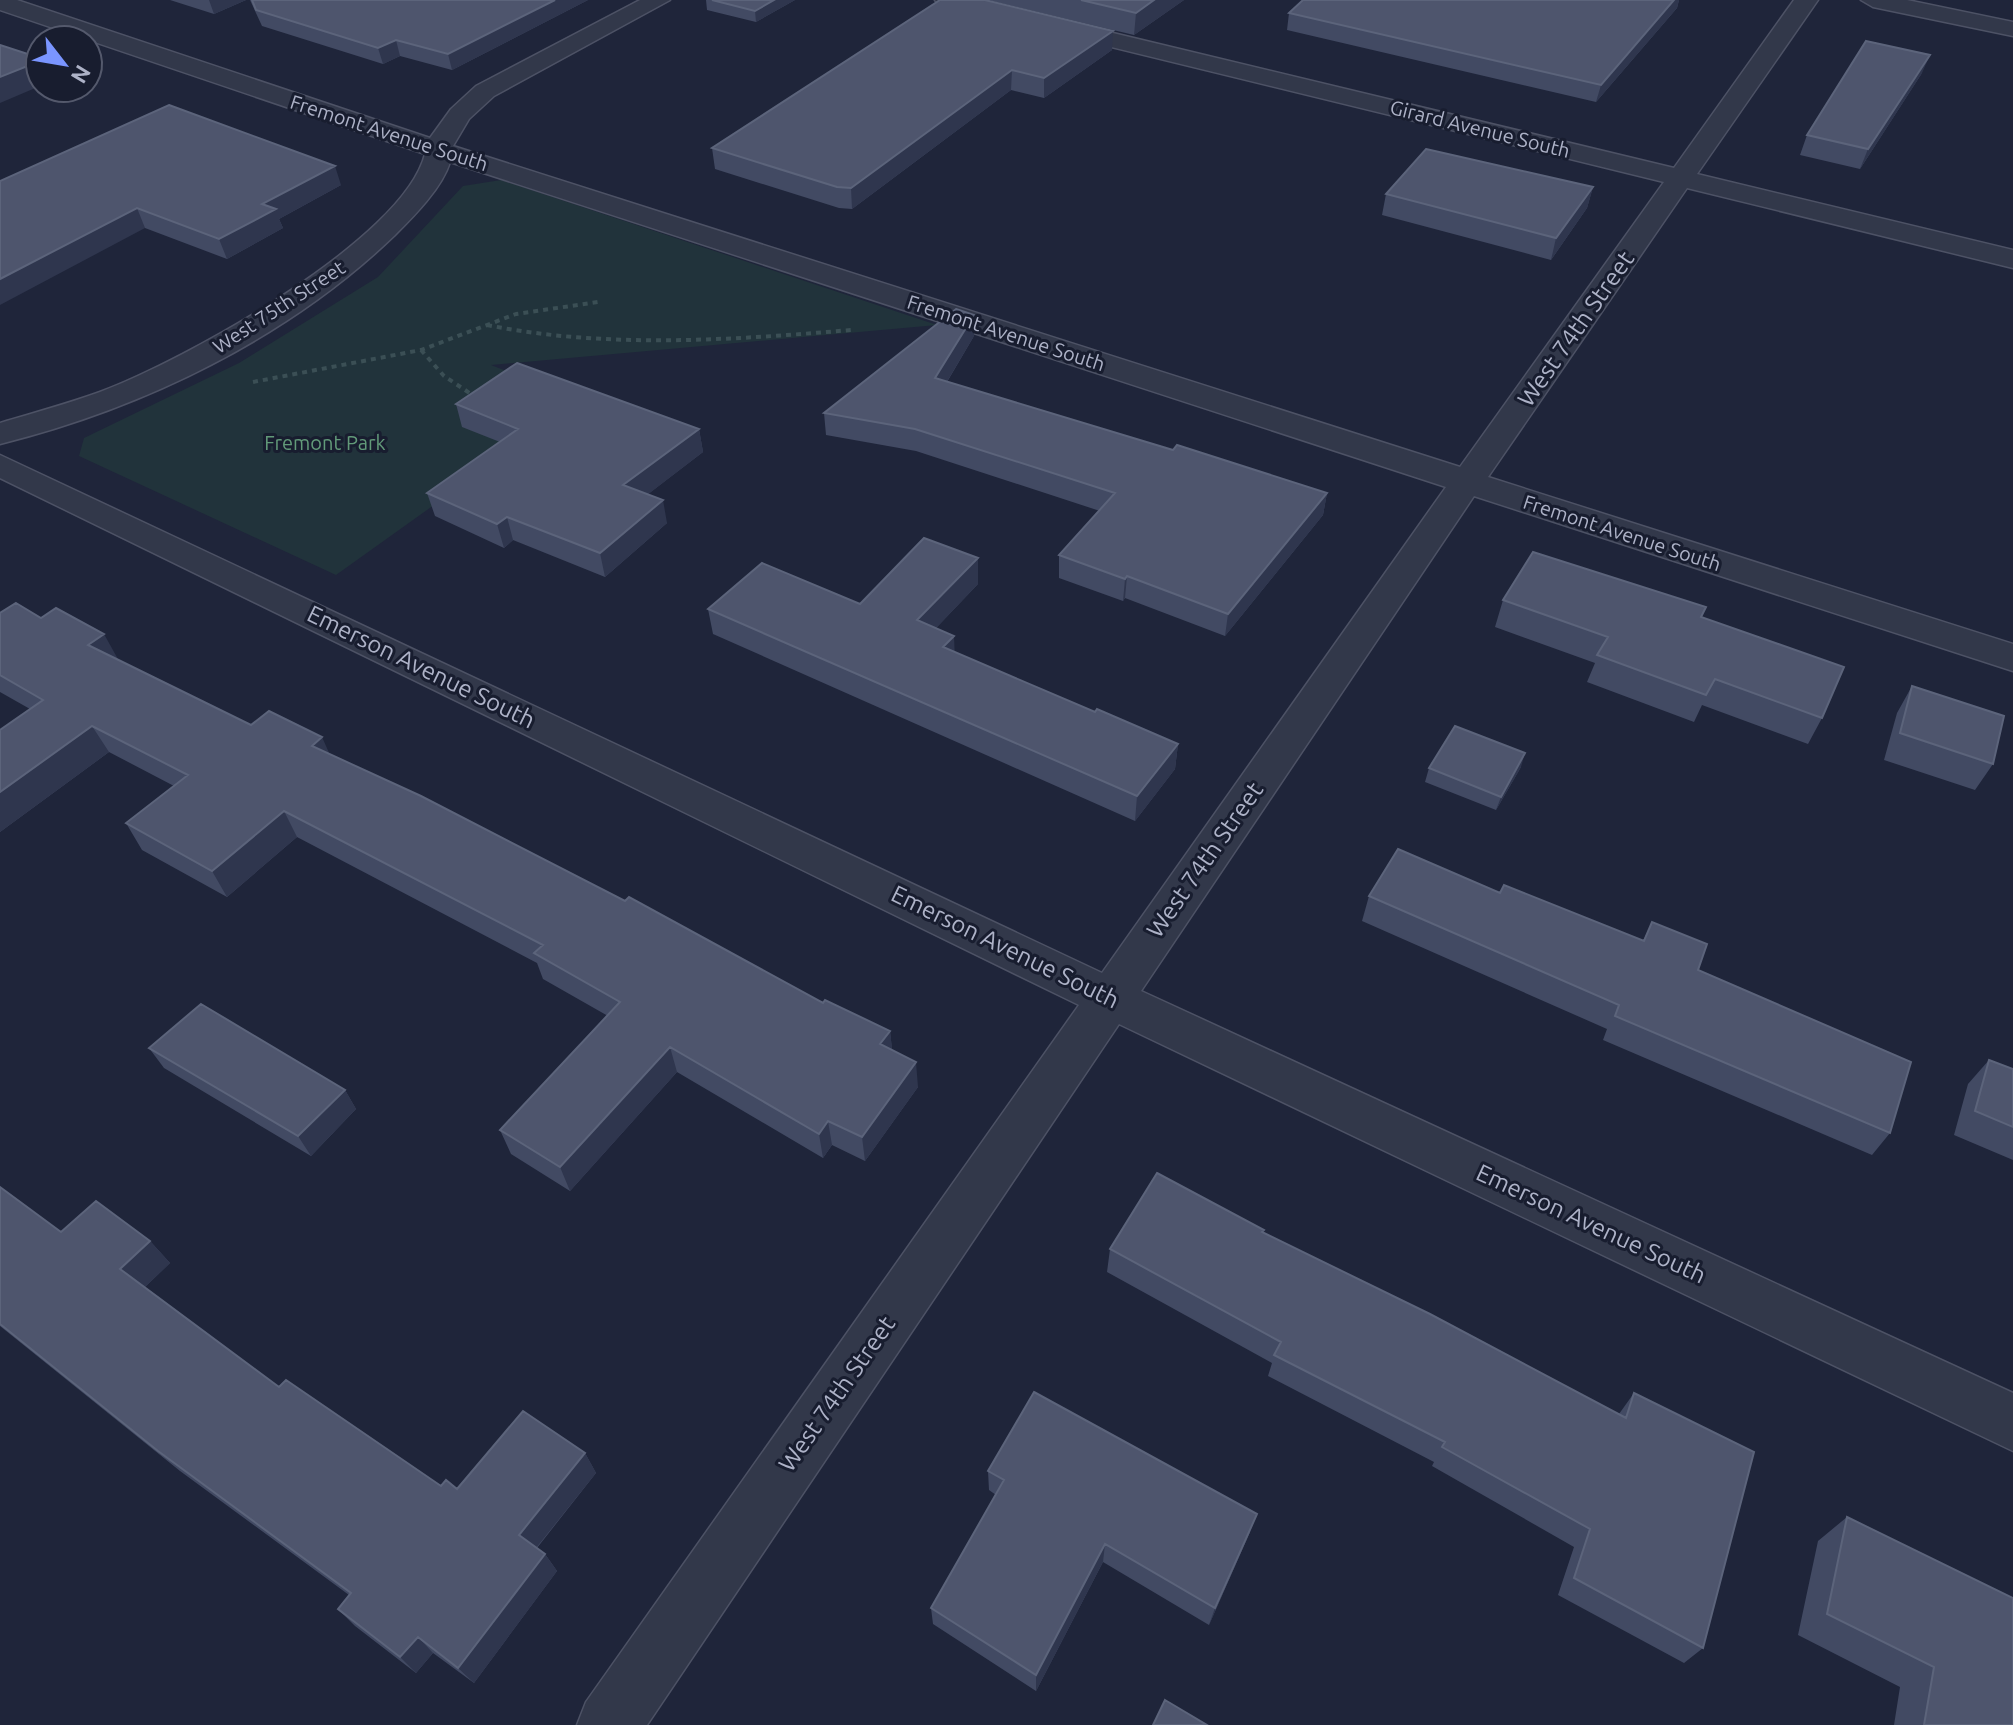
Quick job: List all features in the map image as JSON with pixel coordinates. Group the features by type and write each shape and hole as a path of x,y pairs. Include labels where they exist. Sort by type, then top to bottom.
{"street":[{"name":"West 75th Street","path":"0,434 112,399 209,353 289,305 355,257 403,211 435,167 441,141 460,114 485,91 658,0"},
{"name":"Girard Avenue South","path":"947,0 2013,259"},
{"name":"West 74th Street","path":"609,1725 1466,483 1683,179 1806,0"},
{"path":"1873,0 2013,29"},
{"name":"Fremont Avenue South","path":"0,2 439,150 2013,658"},
{"name":"Emerson Avenue South","path":"0,465 1110,998 2013,1423"}],"path":[{"path":"246,384 421,350 516,314 598,302"},
{"path":"486,325 551,338 747,339 858,329 889,320 912,303"},
{"path":"421,350 444,376 479,399"}],"green space":[{"name":"Fremont Park","path":"501,180 937,325 491,365 581,400 336,575 79,456 84,438 239,363 378,277 463,186"}],"building":[{"path":"252,0 555,0 448,54 396,40 378,48 256,10"},
{"path":"712,0 774,0 755,11"},
{"path":"940,0 985,0 1113,31 1044,78 1012,70 851,188 837,187 712,148"},
{"path":"1081,0 1154,0 1136,13"},
{"path":"1303,0 1674,0 1601,85 1289,13"},
{"path":"1866,41 1930,55 1868,149 1807,135"},
{"path":"0,45 24,53 24,67 0,77"},
{"path":"169,105 335,166 262,204 276,209 219,239 137,208 0,279 0,181"},
{"path":"1426,149 1593,187 1556,238 1386,194"},
{"path":"956,309 974,315 935,378 1173,450 1177,445 1327,493 1228,614 1127,576 1125,579 1059,555 1115,493 915,429 824,413"},
{"path":"517,363 699,429 623,485 663,500 600,553 507,517 497,524 427,493 518,429 456,404"},
{"path":"924,538 978,558 917,620 954,636 943,647 1178,744 1137,796 708,609 762,563 860,604"},
{"path":"1533,552 1706,607 1701,617 1844,667 1822,718 1715,679 1706,695 1597,655 1608,637 1503,600"},
{"path":"16,603 41,618 56,608 104,634 88,645 251,725 269,711 322,737 312,746 421,796 625,901 629,897 823,1003 825,1000 890,1031 880,1044 916,1062 862,1137 828,1121 819,1134 670,1047 560,1167 500,1130 620,1002 534,953 543,945 284,811 212,871 126,823 188,775 92,726 0,792 0,730 43,700 0,675 0,613"},
{"path":"1912,686 2004,716 1993,764 1900,733"},
{"path":"1455,726 1525,753 1501,797 1429,768"},
{"path":"1398,849 1500,893 1504,885 1644,941 1652,922 1707,944 1698,970 1911,1062 1890,1133 1615,1016 1619,1005 1369,896"},
{"path":"201,1004 345,1090 298,1136 149,1048"},
{"path":"1989,1060 2013,1069 2013,1127 1975,1111"},
{"path":"1157,1173 1264,1230 1262,1232 1430,1314 1626,1418 1634,1393 1754,1452 1703,1648 1574,1578 1590,1529 1442,1447 1445,1442 1274,1355 1281,1342 1110,1249"},
{"path":"0,1187 61,1232 96,1201 150,1241 120,1269 279,1387 286,1380 441,1486 446,1480 457,1489 523,1411 585,1453 519,1535 545,1554 458,1668 418,1637 400,1657 338,1609 351,1593 158,1451 0,1324"},
{"path":"1034,1392 1257,1514 1215,1608 1105,1544 1036,1675 931,1608 1004,1480 988,1471"},
{"path":"1847,1517 2013,1598 2013,1725 1924,1725 1934,1667 1827,1614"},
{"path":"1165,1700 1207,1725 1153,1725"}]}
